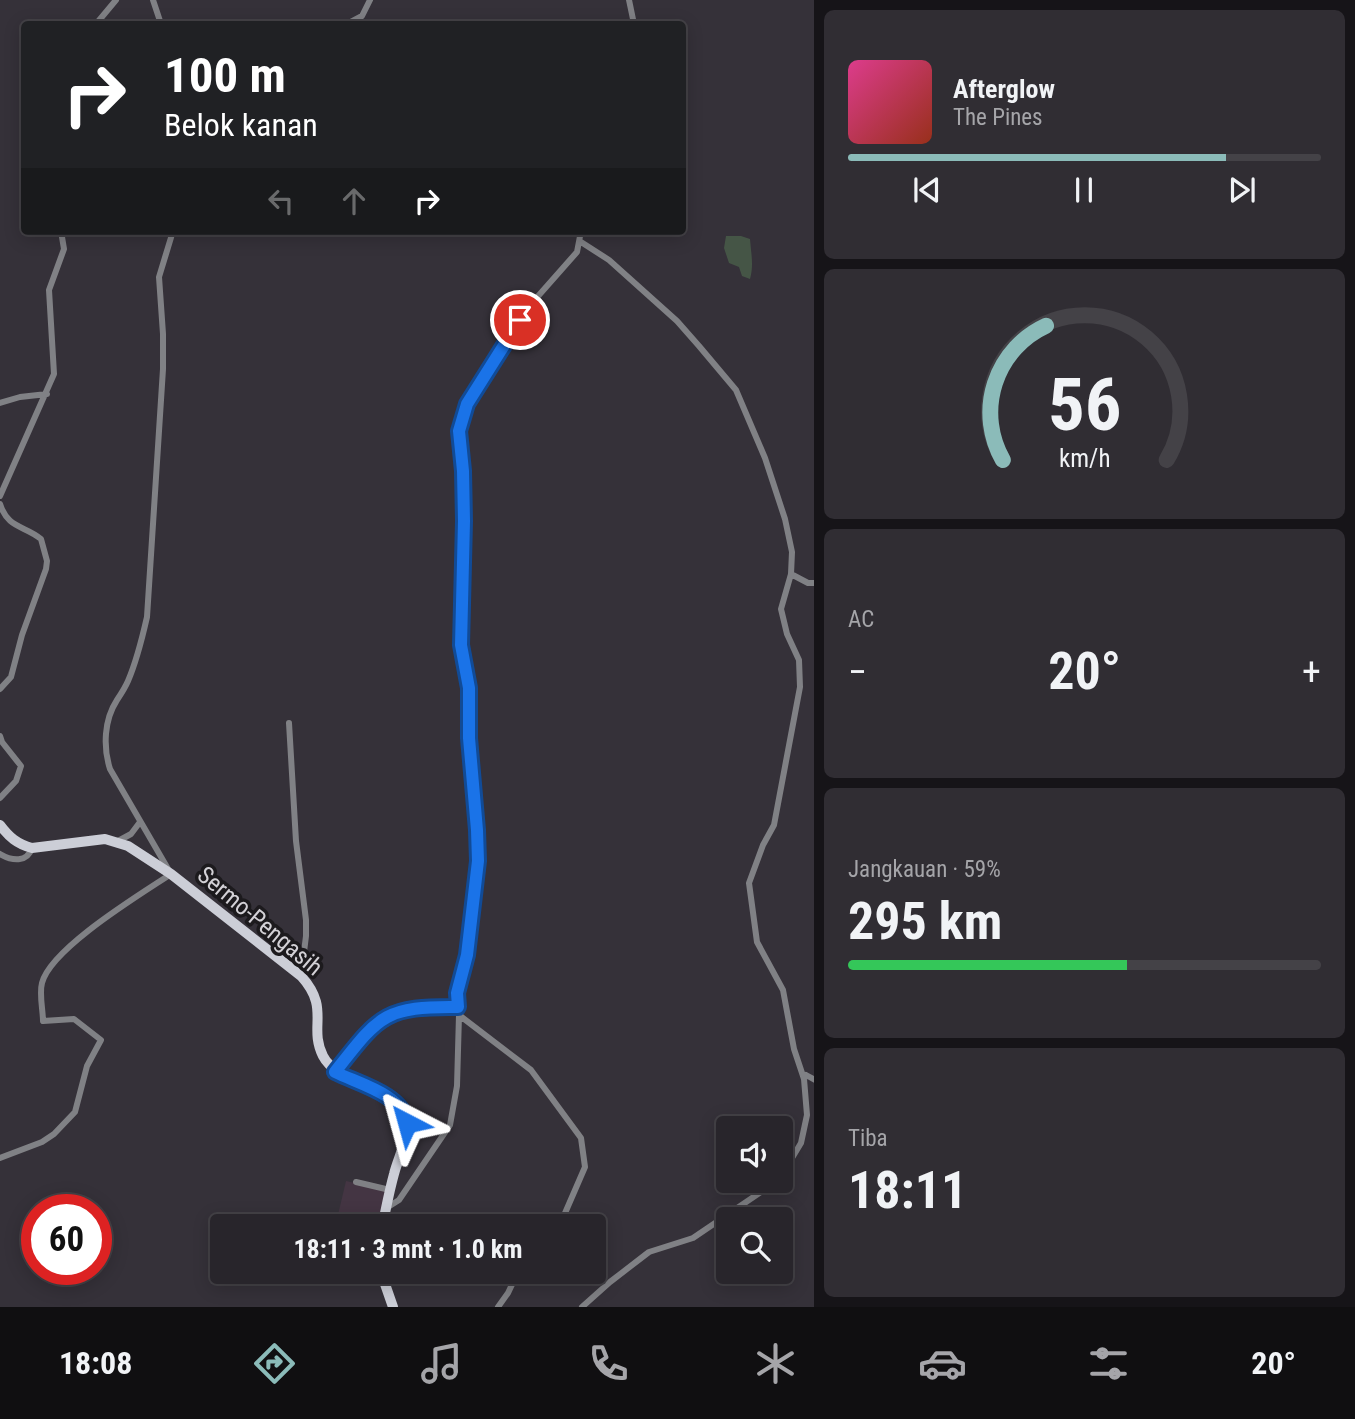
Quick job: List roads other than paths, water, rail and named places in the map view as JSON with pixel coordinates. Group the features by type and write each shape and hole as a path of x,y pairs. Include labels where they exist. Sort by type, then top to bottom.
{"main road":[{"path":"0,825 14,841 32,848 93,840 118,841"},
{"name":"Sermo-Pengasih","path":"118,841 171,874 301,976 316,996 319,1047 335,1072"},
{"path":"335,1072 397,1103 405,1112 406,1133 385,1214"},
{"path":"385,1284 393,1307"}],"street":[{"path":"98,21 116,0"},
{"path":"153,0 160,21"},
{"path":"353,21 362,16 370,0"},
{"path":"629,0 633,21"},
{"path":"0,496 54,373 49,290 64,248 62,235"},
{"path":"0,1158 42,1142 54,1134 75,1112 87,1066 101,1040 74,1019 43,1021 42,990 46,974 71,945 109,915 171,874 110,769 105,735 116,702 128,682 139,653 147,617 163,369 159,277 172,235"},
{"path":"386,1208 399,1200 450,1125 457,1086 457,993 467,955 478,861 469,738 469,688 461,645 464,521 459,431 467,404 498,353 532,303 577,252 581,235"},
{"path":"580,242 609,260 677,321 736,390 765,458 785,519 792,552 792,574 781,609 787,634 799,660 800,687 774,825 763,845 749,883 757,942 783,990 794,1049 804,1079 806,1128 793,1156"},
{"path":"0,403 20,397 47,394"},
{"path":"0,504 12,524 41,539 47,561 11,677 0,689"},
{"path":"792,574 808,583 814,583"},
{"path":"289,723 296,841 306,920 301,976"},
{"path":"0,736 21,765 16,781 0,798"},
{"path":"118,841 131,834 141,822"},
{"path":"0,854 15,860 21,859 27,856 32,848"},
{"path":"335,1072 367,1031 385,1017 418,1006 458,1007"},
{"path":"459,1015 531,1070 581,1138 584,1167 566,1214"},
{"path":"804,1079 806,1075 814,1080"},
{"path":"356,1182 390,1190"},
{"path":"582,1307 649,1252 693,1238 759,1193"},
{"path":"498,1307 511,1284"}]}
